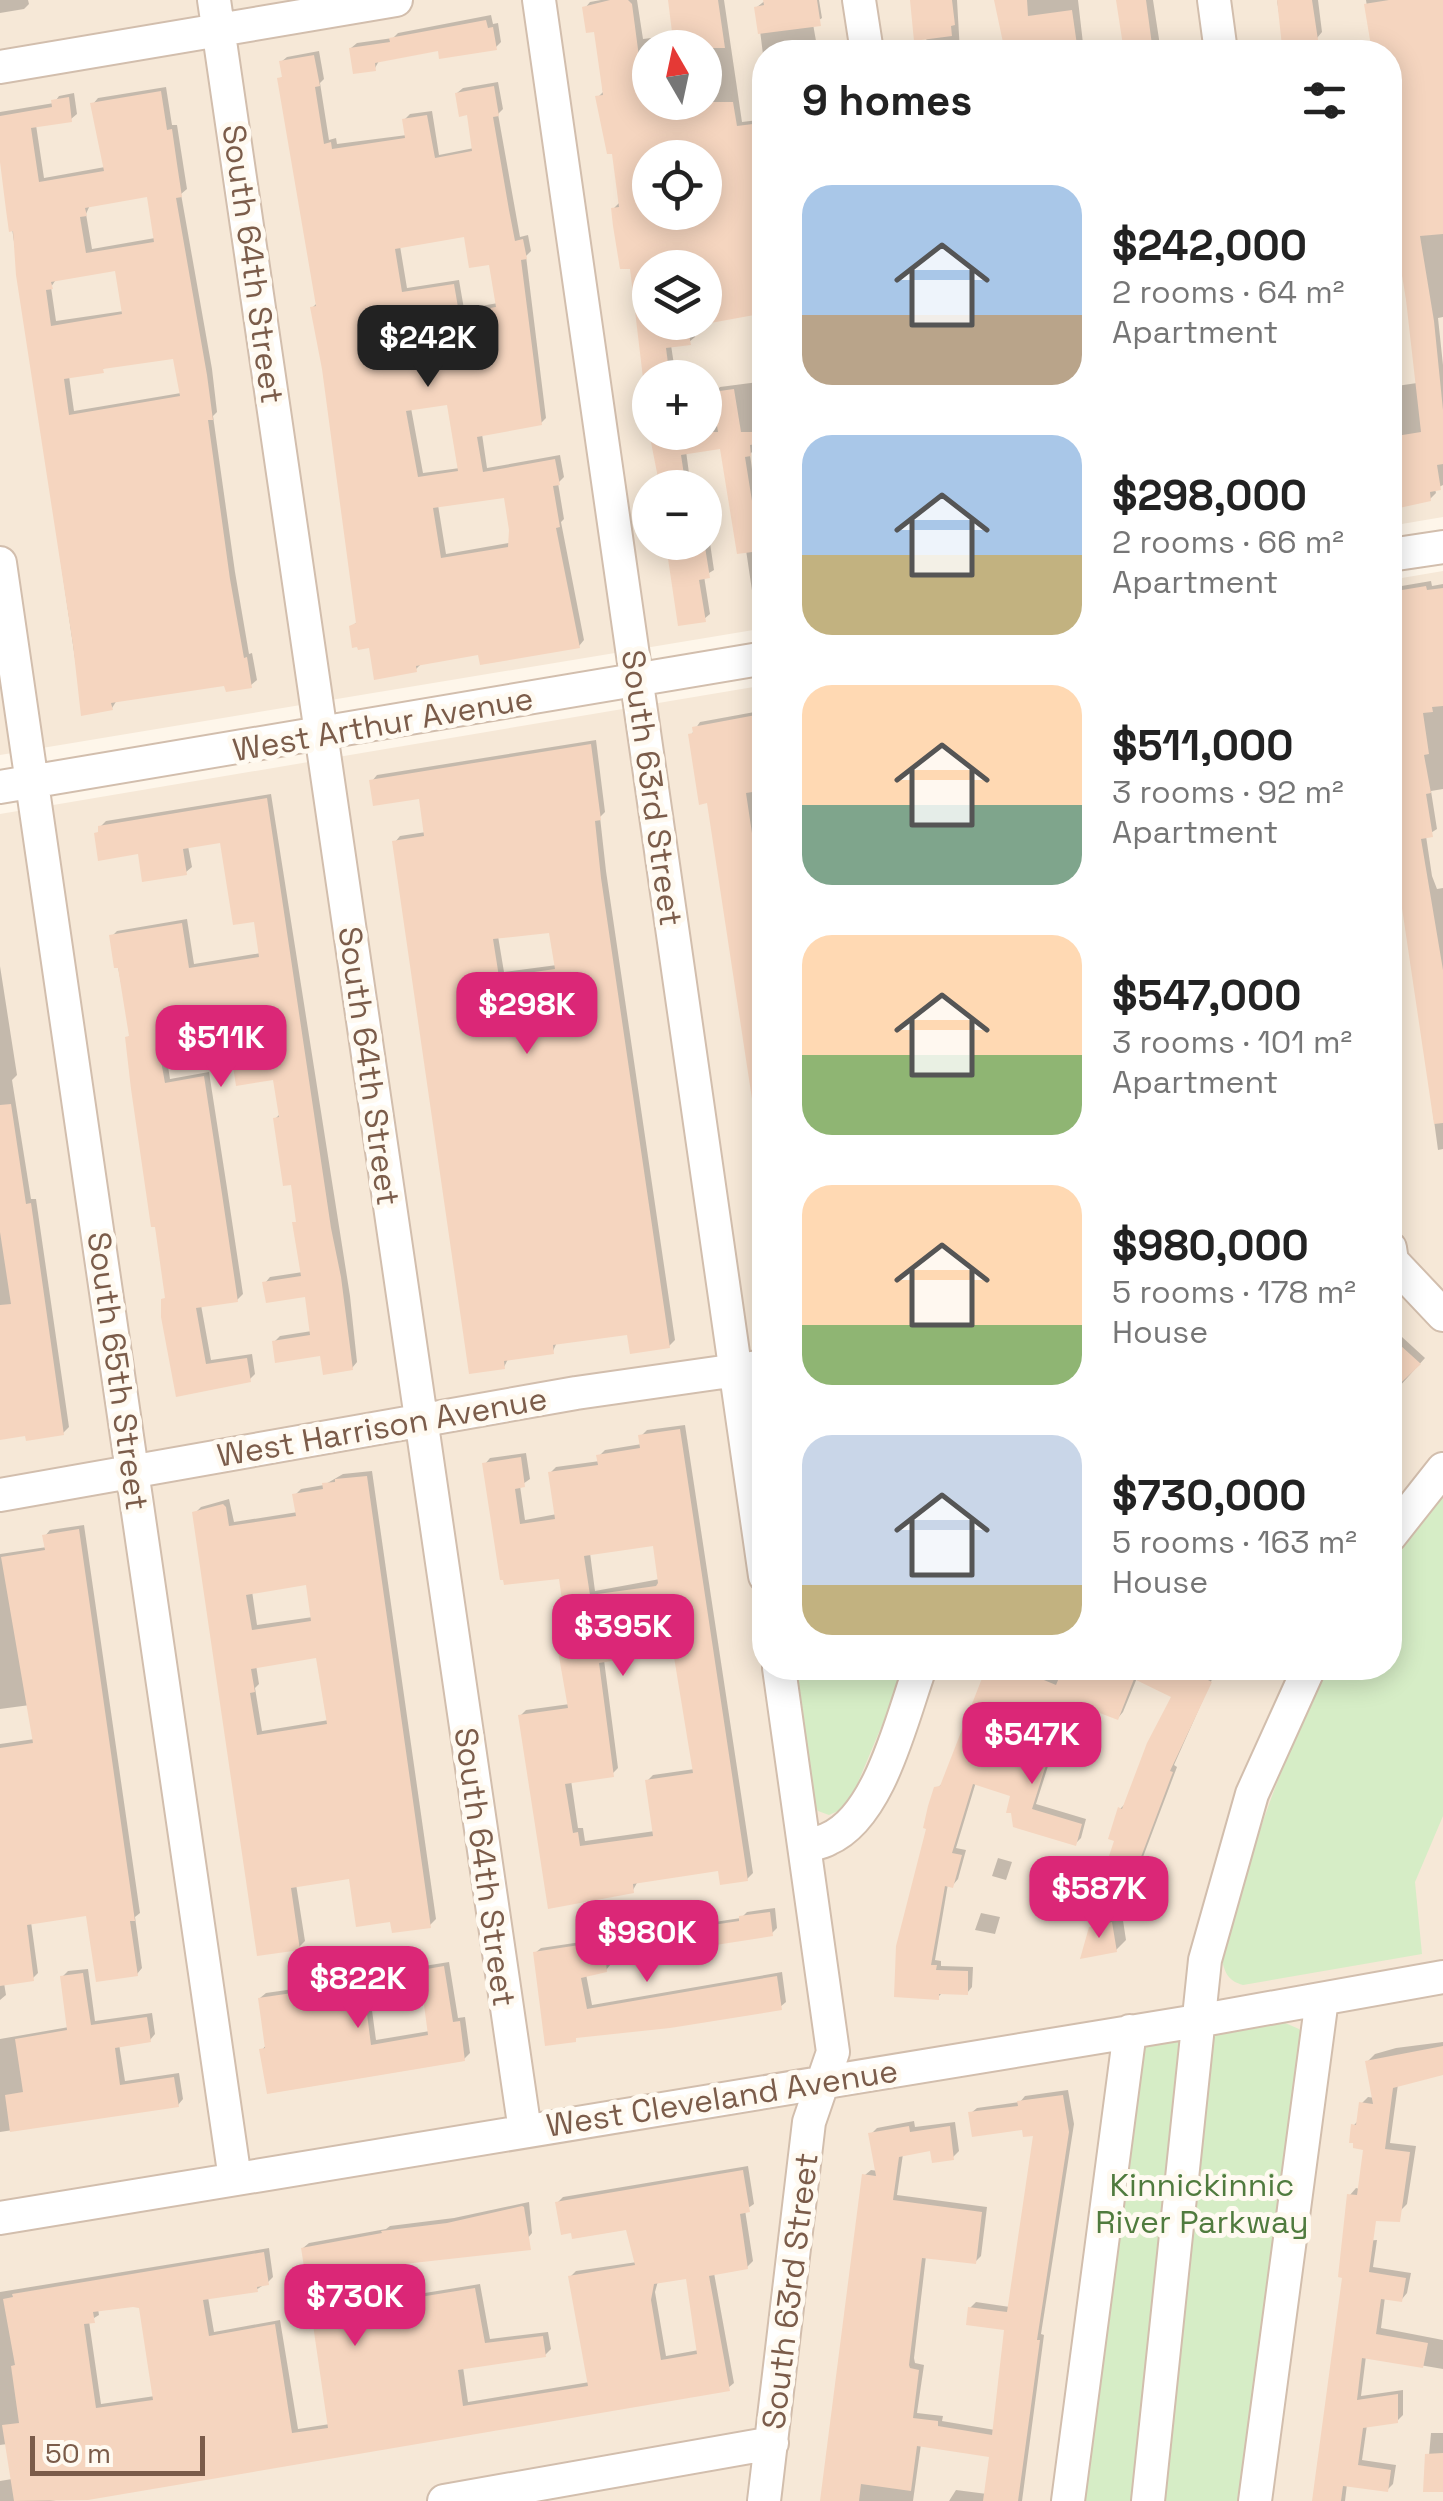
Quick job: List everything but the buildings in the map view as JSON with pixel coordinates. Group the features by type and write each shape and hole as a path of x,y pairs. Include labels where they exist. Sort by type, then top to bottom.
{"street":[{"path":"0,66 216,16 396,0"},
{"name":"South 63rd Street","path":"539,0 636,680 752,1396"},
{"path":"859,0 865,40"},
{"path":"1214,0 1220,40"},
{"name":"South 64th Street","path":"216,16 525,2131"},
{"path":"1402,552 1443,547"},
{"name":"South 65th Street","path":"0,563 16,784 132,1470 235,2178"},
{"name":"West Arthur Avenue","path":"16,784 752,660"},
{"path":"1402,1268 1443,1315"},
{"name":"West Harrison Avenue","path":"0,1495 576,1393 750,1368"},
{"path":"1402,1521 1443,1468"},
{"name":"South 63rd Street","path":"764,2501 810,2122 833,2052 780,1680"},
{"path":"805,1846 830,1839 853,1821 876,1788 916,1680"},
{"path":"1148,2501 1206,1960 1252,1794 1303,1680"},
{"name":"West Cleveland Avenue","path":"0,2218 1197,2022 1443,1978"},
{"path":"1255,2501 1322,1998"},
{"path":"1068,2501 1130,2032"},
{"path":"444,2501 772,2442"}],"shaded area":[{"path":"0,0 1443,0 1443,517 1402,524 1402,40 752,40 752,630 0,755"},
{"path":"1443,571 1443,2501 0,2501 0,814 752,687 752,1680 1402,1680 1402,578"}],"green space":[{"path":"1443,1497 1443,1816 1415,1882 1422,1954 1243,1985 1228,1976 1222,1960 1254,1847 1280,1774 1322,1680 1402,1680 1402,1550"},
{"path":"796,1680 901,1680 851,1799 829,1815 818,1811 813,1803"},
{"name":"Kinnickinnic River Parkway","path":"1283,2022 1303,2035 1244,2501 1080,2501 1143,2050 1148,2045"}]}
